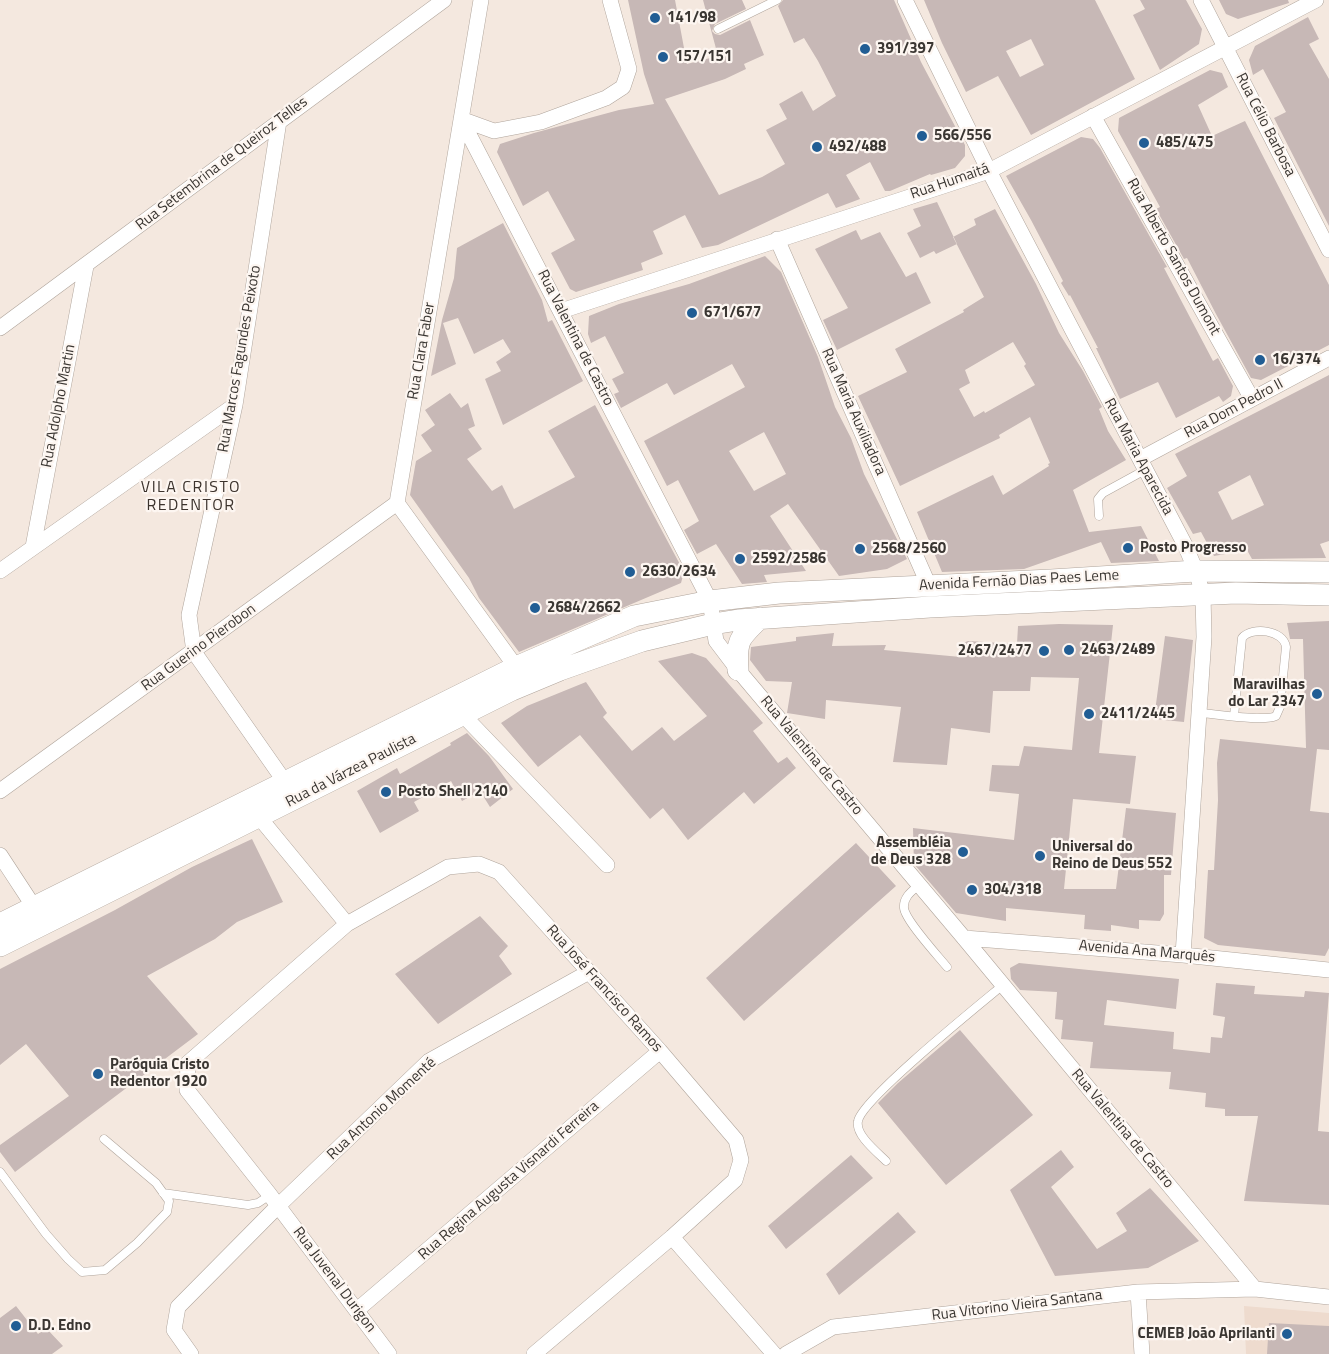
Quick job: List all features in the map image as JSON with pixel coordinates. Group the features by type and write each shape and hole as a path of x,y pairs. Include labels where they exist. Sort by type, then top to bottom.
{"main road":[{"name":"Avenida Fernão Dias Paes Leme","path":"710,601 778,593 1196,571 1329,572"},
{"name":"Avenida Fernão Dias Paes Leme","path":"713,624 760,618 930,607 1236,593 1329,595"},
{"name":"Rua da Várzea Paulista","path":"0,924 516,667 634,616 710,601"},
{"path":"738,670 736,650 740,640 760,618"},
{"name":"Rua da Várzea Paulista","path":"0,946 513,690 570,666 642,641 713,624"}],"street":[{"name":"Rua Setembrina de Queiroz Telles","path":"0,328 444,0"},
{"name":"Rua Clara Faber","path":"397,503 481,0"},
{"path":"461,119 494,131 541,122 606,98 623,87 629,69 610,0"},
{"name":"Rua Maria Aparecida","path":"905,0 989,171 1185,545 1203,595 1204,637 1200,713 1183,954"},
{"name":"Rua Célio Barbosa","path":"1202,0 1329,250"},
{"name":"Rua Humaitá","path":"561,311 989,171 1226,47 1298,4 1316,0"},
{"name":"Rua Alberto Santos Dumont","path":"1093,116 1252,399"},
{"name":"Rua Valentina de Castro","path":"461,119 710,601 716,641 1255,1289"},
{"name":"Rua Marcos Fagundes Peixoto","path":"279,121 235,405 189,615 194,652 285,782"},
{"name":"Rua Maria Auxiliadora","path":"777,239 929,586"},
{"name":"Rua Adolpho Martin","path":"33,547 86,266"},
{"name":"Rua Dom Pedro II","path":"1142,464 1252,399 1329,358"},
{"path":"0,571 235,405"},
{"path":"397,503 516,667"},
{"name":"Rua Guerino Pierobon","path":"0,792 397,503"},
{"path":"463,715 607,865"},
{"path":"259,817 347,924"},
{"path":"0,855 34,907"},
{"name":"Rua José Francisco Ramos","path":"274,1201 187,1090 188,1063 347,924 448,867 479,864 499,872 660,1051 736,1140 741,1160 735,1180 672,1237 534,1354"},
{"name":"Avenida Ana Marquês","path":"964,938 1183,954 1329,970"},
{"name":"Rua Antonio Momenté","path":"191,1354 174,1330 178,1307 274,1201 429,1061 589,972"},
{"name":"Rua Regina Augusta Visnardi Ferreira","path":"357,1310 660,1051"},
{"name":"Rua Juvenal Durigon","path":"274,1201 389,1354"},
{"path":"672,1237 774,1354"},
{"path":"1255,1289 1329,1297"},
{"name":"Rua Vitorino Vieira Santana","path":"786,1354 833,1327 1138,1292 1255,1289"},
{"path":"1138,1292 1142,1354"}],"lane":[{"path":"718,29 777,0"},
{"path":"1099,516 1098,499 1142,464"},
{"path":"1200,713 1267,719 1279,712 1286,647 1280,635 1254,632 1245,634 1242,638 1234,716"},
{"path":"919,885 907,896 904,909 908,919 947,968"},
{"path":"886,1161 859,1131 858,1121 863,1110 913,1061 1003,985"},
{"path":"0,1172 68,1260 82,1272 105,1270 137,1243 167,1212 169,1201 156,1183 104,1139"},
{"path":"164,1193 248,1205 274,1201"}],"shaded area":[{"name":"CEMEB João Aprilanti","path":"1244,1306 1329,1313 1329,1354 1246,1354"}],"building":[{"path":"628,0 675,0 687,64 718,56 703,0 742,0 746,9 715,24 712,31 720,35 750,20 764,55 744,64 746,69 725,79 665,99 719,195 762,177 785,164 766,130 787,119 779,104 802,91 813,111 836,96 804,38 794,43 778,6 783,0 894,0 921,62 965,145 965,156 955,168 930,174 890,191 885,191 870,162 846,175 860,199 836,208 828,193 718,245 702,248 685,215 653,231 663,254 641,263 643,270 576,292 570,289 551,253 575,240 548,191 523,206 497,152 500,144 534,133 619,110 654,104 644,74"},
{"path":"924,0 1095,0 1135,79 1031,135 998,76 966,92","holes":["1031,39 1044,65 1020,77 1006,51"]},
{"path":"1140,0 1186,0 1202,29 1199,44 1160,70 1133,15 1145,9"},
{"path":"1219,0 1288,0 1289,3 1238,19 1226,14"},
{"path":"1308,17 1319,39 1309,44 1329,79 1329,226 1274,118 1286,112 1263,69 1253,75 1249,60 1255,46"},
{"path":"1210,70 1222,73 1228,87 1198,105 1212,136 1245,121 1329,285 1329,345 1261,380 1251,378 1187,258 1184,259 1156,209 1160,207 1118,131 1119,118"},
{"path":"1081,137 1093,139 1100,148 1167,267 1164,268 1213,361 1218,358 1233,386 1231,396 1223,402 1219,396 1176,418 1158,382 1120,399 1096,348 1098,348 1070,295 1061,283 1063,281 1006,176"},
{"path":"937,202 957,244 936,254 934,251 920,258 907,233 921,226 913,209"},
{"path":"995,209 1036,284 1059,333 1102,407 1099,409 1108,431 1126,460 1073,490 1089,532 1141,526 1159,561 1111,563 1101,542 1024,569 942,572 917,512 993,475 1003,495 1049,466 1050,463 1030,417 999,435 1000,438 900,486 858,396 907,372 895,349 964,312 963,310 984,297 953,237 976,225 974,219","holes":["1013,342 1026,364 1024,366 1035,385 974,417 959,389 970,383 965,370"]},
{"path":"503,223 542,300 548,322 552,320 583,381 503,425 485,379 501,371 496,362 511,352 503,339 474,354 458,318 443,323 456,364 431,376 442,320 454,278 457,248"},
{"path":"856,230 861,240 880,232 906,277 916,272 931,303 837,350 823,320 848,308 815,249"},
{"path":"765,256 781,272 818,357 835,407 851,438 864,474 907,559 887,569 839,576 788,504 770,516 806,571 764,575 767,582 742,584 716,544 697,554 684,530 699,521 678,480 667,486 644,441 745,387 732,364 674,395 667,383 621,408 614,394 619,392 612,379 624,373 605,336 591,343 588,334 589,316 619,304 689,284","holes":["764,432 786,474 754,491 729,451"]},
{"path":"1329,375 1329,541 1320,544 1326,558 1252,559 1247,550 1214,556 1201,532 1193,534 1167,488 1187,476 1175,454","holes":["1250,475 1264,505 1232,520 1218,492"]},
{"path":"450,393 461,408 468,403 475,426 468,429 482,449 467,459 492,491 502,485 514,509 575,477 548,431 595,405 684,572 681,583 519,652 479,598 469,578 410,495 416,461 432,451 421,435 435,425 425,410"},
{"path":"1329,621 1329,750 1317,749 1310,811 1329,813 1329,948 1325,956 1218,945 1204,938 1208,870 1214,870 1218,800 1217,763 1220,739 1306,748 1303,639 1290,639 1287,623"},
{"path":"1113,625 1099,753 1136,756 1130,804 1073,799 1064,889 1116,889 1126,808 1176,813 1171,875 1164,875 1164,914 1160,921 1139,920 1139,929 1111,925 1111,931 1084,929 1085,915 1006,908 1006,921 956,913 914,864 913,828 1014,840 1019,794 989,791 992,765 1019,766 1024,746 1072,750 1079,678 1031,677 1030,691 993,691 990,733 951,728 947,765 893,762 901,707 826,700 825,719 787,713 792,682 766,681 750,660 751,647 796,641 796,637 834,633 832,646 886,645 884,650 961,657 963,643 968,641 1017,644 1018,626"},
{"path":"1165,636 1193,640 1184,722 1154,719"},
{"path":"692,653 706,658 763,723 753,731 778,763 787,757 796,768 754,804 744,792 688,840 663,808 650,819 580,735 538,767 501,723 527,706 586,682 607,713 603,717 632,751 662,727 674,741 707,716 658,661"},
{"path":"467,733 489,756 513,789 490,807 480,791 462,801 451,781 414,802 419,811 380,833 357,791 397,768 400,774 451,745 450,743"},
{"path":"252,839 283,902 237,922 215,939 147,976 198,1034 15,1172 0,1152 0,1145 69,1096 26,1044 0,1065 0,969 115,910 192,867"},
{"path":"856,843 896,886 744,1021 706,978"},
{"path":"480,916 508,946 499,956 512,974 438,1024 395,974"},
{"path":"1019,963 1179,979 1176,1009 1107,1000 1104,1025 1174,1032 1173,1049 1210,1053 1211,1037 1222,1038 1225,1017 1213,1015 1216,983 1255,986 1254,994 1304,997 1305,991 1329,993 1318,1131 1329,1132 1329,1205 1244,1201 1258,1116 1225,1116 1225,1109 1205,1107 1206,1093 1169,1089 1171,1072 1090,1068 1093,1042 1061,1039 1063,1020 1055,1019 1057,992 1020,990 1011,979 1010,968"},
{"path":"960,1030 1033,1115 946,1185 878,1103"},
{"path":"1061,1150 1074,1167 1051,1187 1097,1249 1127,1231 1116,1213 1150,1188 1199,1241 1148,1268 1055,1276 1010,1190"},
{"path":"851,1155 873,1178 786,1249 768,1226"},
{"path":"898,1212 916,1232 839,1295 826,1274"},
{"name":"D.D. Edno","path":"16,1306 38,1334 46,1328 63,1346 52,1354 0,1354 0,1318"},
{"path":"1269,1323 1329,1326 1329,1354 1267,1354"}],"place":[{"name":"141/98","path":"655,18"},
{"name":"391/397","path":"865,49"},
{"name":"157/151","path":"663,57"},
{"name":"566/556","path":"922,136"},
{"name":"485/475","path":"1144,143"},
{"name":"492/488","path":"817,147"},
{"name":"671/677","path":"692,313"},
{"name":"16/374","path":"1260,360"},
{"name":"Posto Progresso","path":"1128,548"},
{"name":"2568/2560","path":"860,549"},
{"name":"2592/2586","path":"740,559"},
{"name":"2630/2634","path":"630,572"},
{"name":"2684/2662","path":"535,608"},
{"name":"2463/2489","path":"1069,650"},
{"name":"2467/2477","path":"1044,651"},
{"name":"Maravilhas do Lar 2347","path":"1317,694"},
{"name":"2411/2445","path":"1089,714"},
{"name":"Posto Shell 2140","path":"386,792"},
{"name":"Assembléia de Deus 328","path":"963,852"},
{"name":"Universal do Reino de Deus 552","path":"1040,856"},
{"name":"304/318","path":"972,890"},
{"name":"Paróquia Cristo Redentor 1920","path":"98,1074"},
{"name":"D.D. Edno","path":"16,1326"},
{"name":"CEMEB João Aprilanti","path":"1287,1334"}],"district":[{"name":"VILA CRISTO REDENTOR","path":"191,497"}]}
